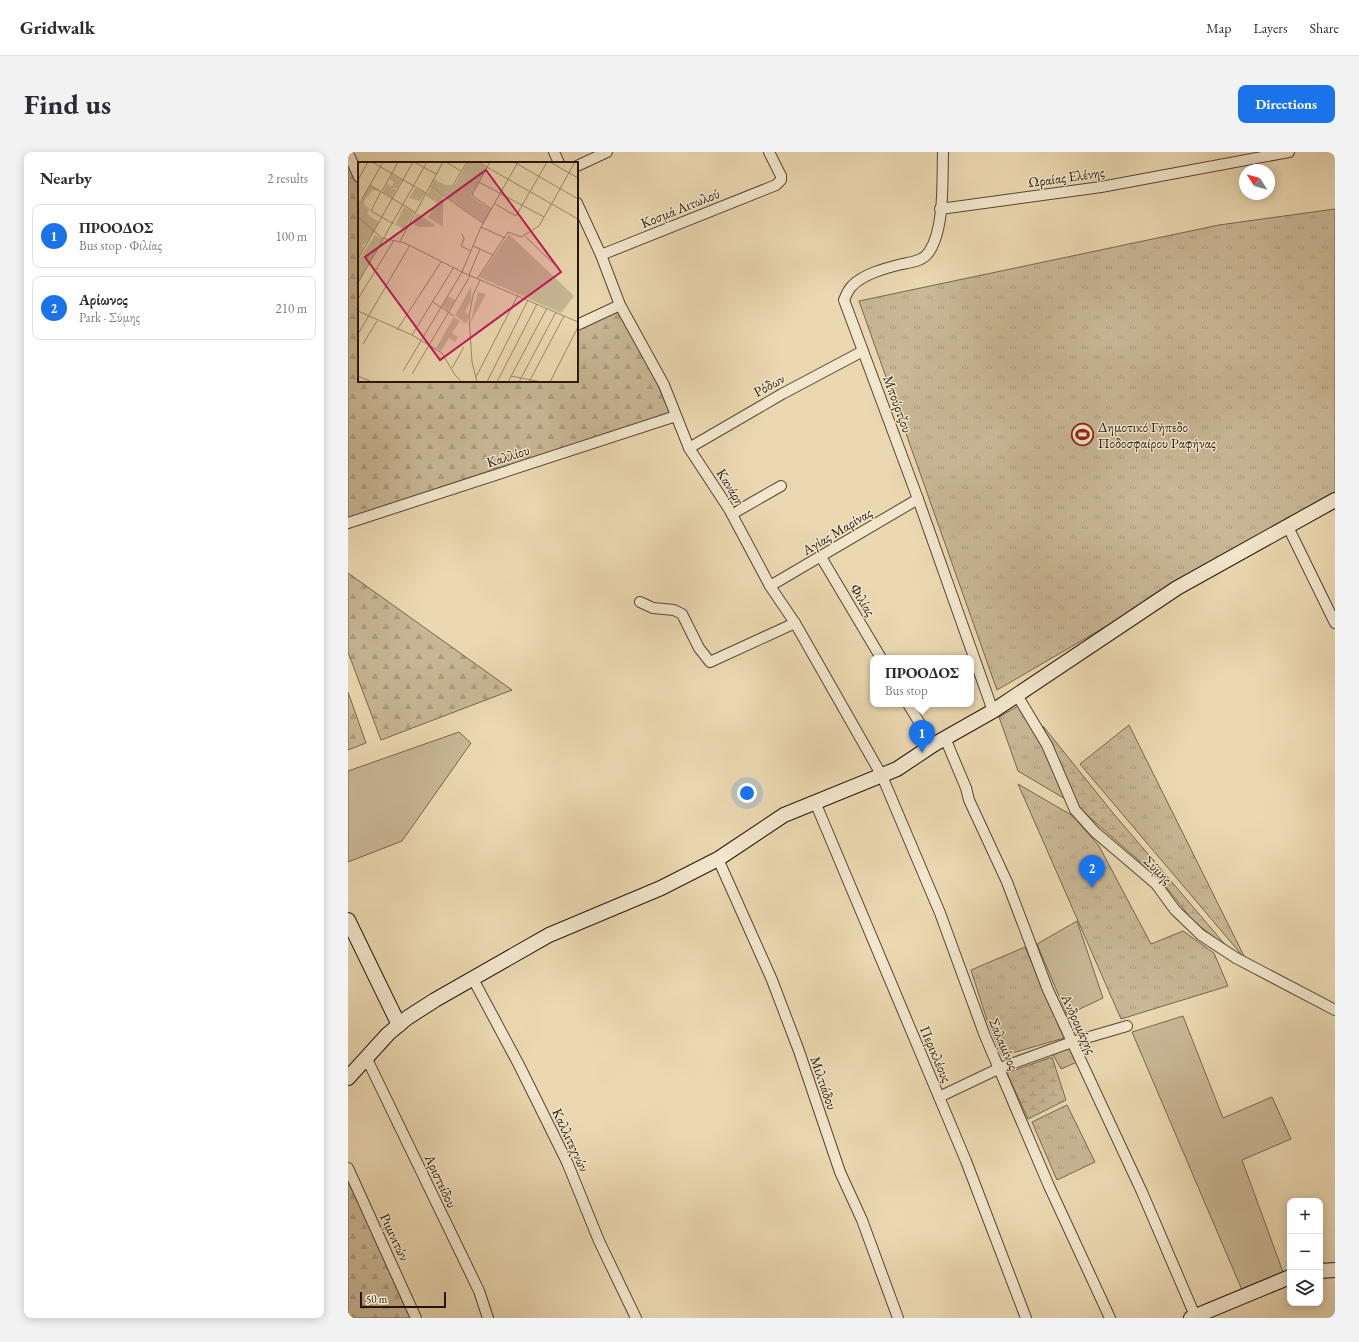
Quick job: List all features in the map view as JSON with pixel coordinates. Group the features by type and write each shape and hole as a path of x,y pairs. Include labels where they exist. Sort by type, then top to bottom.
{"street":[{"path":"554,152 559,162"},
{"path":"578,166 607,152"},
{"name":"Κοσμά Αιτωλού","path":"601,255 770,187 779,182 781,176 769,152"},
{"name":"Μπούρτζου","path":"943,152 940,209 936,236 929,253 924,257 877,272 858,281 850,287 844,300 918,499 972,655"},
{"name":"Ωραίας Ελένης","path":"940,209 1100,187 1289,152"},
{"path":"348,153 358,175"},
{"name":"Κανάρη","path":"578,205 601,255 620,305 664,385 690,448 732,514 770,586 795,623 882,776"},
{"path":"578,325 620,305"},
{"name":"Ρόδων","path":"690,448 782,394 863,351"},
{"name":"Καλλίου","path":"348,523 676,416"},
{"path":"732,514 781,486"},
{"name":"Αγίας Μαρίνας","path":"770,586 918,499"},
{"path":"348,1078 366,1057 399,1025 425,1006 549,935 661,888 718,859 778,819 814,802 882,776 932,745 992,711 1177,588 1335,500"},
{"path":"1288,527 1335,623"},
{"name":"Φιλίας","path":"821,557 879,655"},
{"path":"640,602 653,608 674,610 682,614 699,648 710,662 795,623"},
{"name":"Μπούρτζου","path":"974,659 992,711"},
{"name":"Σύμης","path":"1017,695 1047,745 1075,810 1095,832 1156,884 1175,910 1201,935 1236,958 1335,1010"},
{"path":"910,707 932,745"},
{"name":"Ανδρομάχης","path":"945,738 966,788 969,800 1007,882 1048,990 1142,1192 1194,1317"},
{"name":"Σαλαμίνος","path":"882,776 940,913 985,1036 1000,1068 1049,1186 1110,1318"},
{"name":"Περικλέους","path":"814,802 940,1097 983,1204 1026,1318"},
{"name":"Μιλτιάδου","path":"718,859 772,980 799,1051 840,1172 860,1213 898,1318"},
{"path":"348,920 399,1025"},
{"name":"Καλλιτεχνών","path":"473,978 520,1065 567,1162 599,1240 636,1318"},
{"path":"940,1097 1000,1068 1072,1042 1126,1026"},
{"name":"Αριστείδου","path":"366,1057 479,1291 488,1318"},
{"name":"Ριμινιτών","path":"348,1168 416,1318"},
{"path":"1323,1271 1335,1270"},
{"path":"1194,1317 1287,1278"}],"green space":[{"path":"348,161 358,184 358,382 578,382 578,329 621,308 671,413 348,519"},
{"path":"1335,209 1335,493 997,690 859,301 1219,225"},
{"path":"348,573 512,690 381,740 348,652"},
{"path":"348,692 366,743 348,750"},
{"path":"1018,706 1046,752 1067,800 1018,771 999,717"},
{"path":"1129,725 1246,960 1080,764"},
{"path":"1043,726 1113,813 1228,948 1193,921 1160,879 1079,808"},
{"path":"459,732 471,743 402,841 348,862 348,771"},
{"path":"1018,784 1073,816 1099,846 1151,944 1183,931 1214,953 1228,986 1121,1019"},
{"path":"1077,921 1103,998 1067,1015 1037,944"},
{"path":"1025,947 1064,1038 1002,1056 987,1020 971,970"},
{"path":"1183,1016 1223,1118 1272,1097 1291,1139 1242,1160 1283,1272 1242,1290 1132,1032"},
{"path":"1070,1047 1077,1062 1061,1069 1052,1053"},
{"path":"1052,1057 1066,1100 1028,1119 1007,1073"},
{"path":"1067,1105 1095,1162 1057,1180 1032,1122"},
{"path":"348,1179 410,1318 348,1318"}],"place":[{"name":"Δημοτικό Γήπεδο Ποδοσφαίρου Ραφήνας","path":"1083,435"},
{"name":"ΠΡΟΟΔΟΣ","path":"922,753"},
{"name":"Αρίωνος","path":"1092,888"}]}
